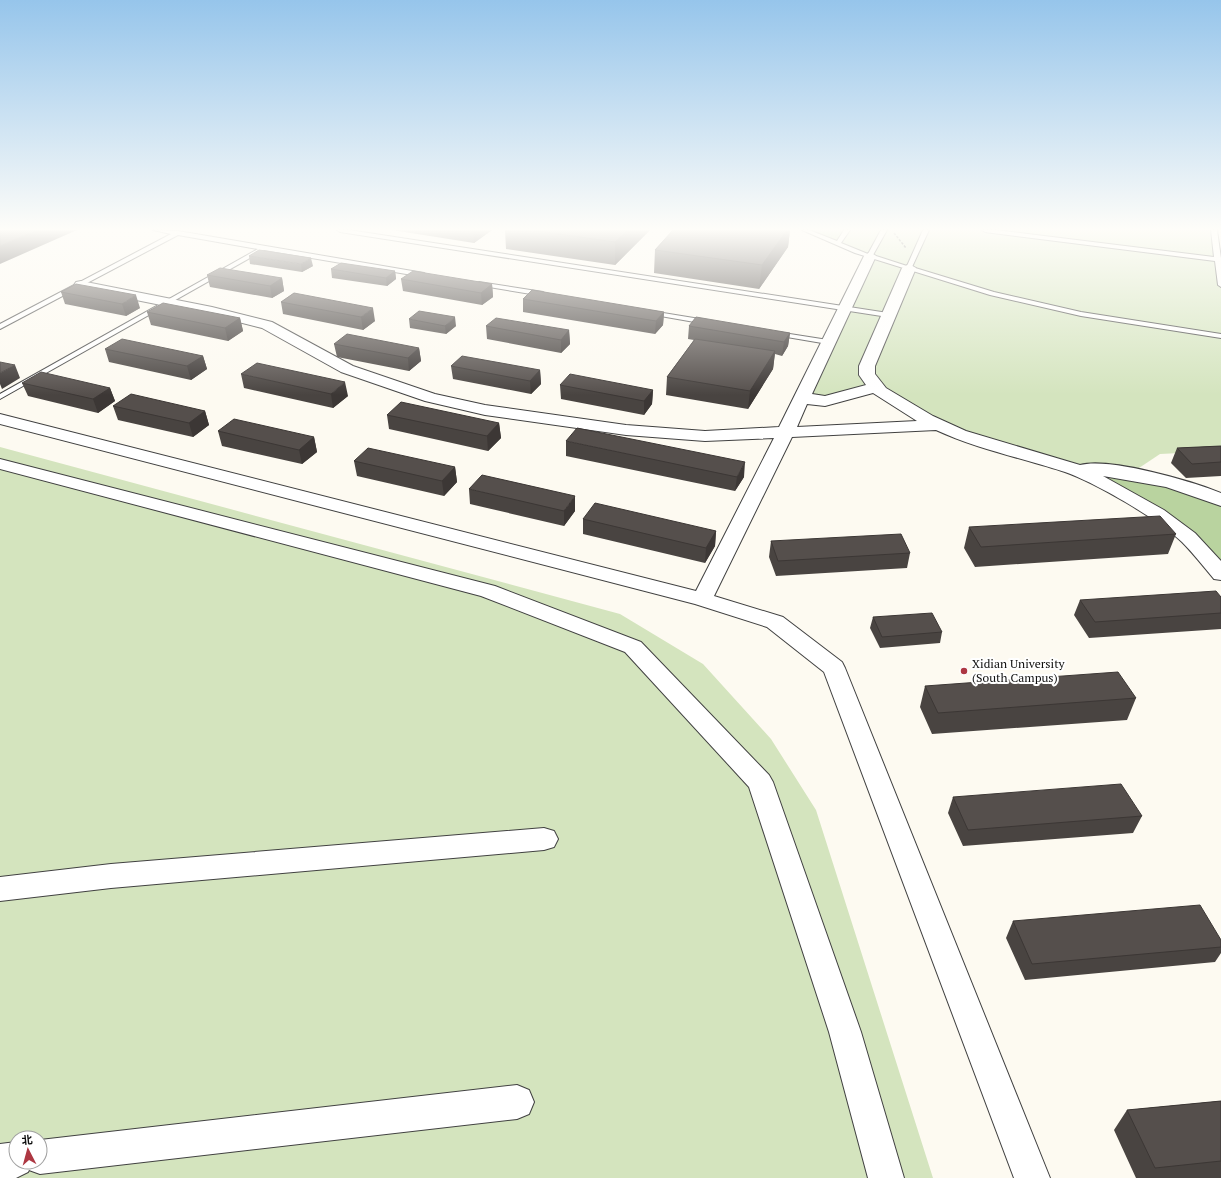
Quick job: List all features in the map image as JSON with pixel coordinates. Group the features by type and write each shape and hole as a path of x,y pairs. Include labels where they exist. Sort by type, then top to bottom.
{"street":[{"path":"81,285 169,301 267,326 347,369 431,398 485,410 626,430 705,436 938,425"},
{"path":"702,599 785,433 856,285"},
{"path":"901,285 867,366 867,375 880,391 938,425 960,435 1073,469 1108,485 1157,514 1188,537 1221,574"},
{"path":"802,398 825,401 876,387"},
{"path":"0,419 702,599 775,622 834,668 1032,1178"},
{"path":"0,464 488,591 634,647 760,782 845,1032 886,1178"},
{"path":"1073,469 1102,470 1172,483 1221,500"},
{"path":"0,889 111,876 544,839"},
{"path":"48,1157 517,1102"}],"lane":[{"path":"0,327 81,285"},
{"path":"0,397 197,285"},
{"path":"487,285 553,296"},
{"path":"696,285 888,315"},
{"path":"968,285 992,294 1080,314 1221,336"},
{"path":"647,312 710,323"},
{"path":"773,333 828,342"}],"green space":[{"path":"856,285 1221,285 1221,451 1160,454 1130,474 1073,469 960,435 880,391 837,399 802,398"},
{"path":"0,447 620,614 703,664 771,739 816,810 933,1178 0,1178"},
{"path":"1073,469 1102,470 1221,500 1221,574 1157,514"}],"building":[{"path":"74,285 81,285 136,295 122,304 61,292"},
{"path":"435,285 491,285 481,293"},
{"path":"532,290 664,312 656,321 523,299"},
{"path":"294,293 373,308 361,317 281,302"},
{"path":"163,303 240,318 225,328 147,312"},
{"path":"419,311 455,317 445,326 409,319"},
{"path":"696,317 790,333 784,342 689,326"},
{"path":"496,318 569,330 561,340 486,326"},
{"path":"347,334 419,348 408,358 334,344"},
{"path":"122,339 203,356 187,366 105,349"},
{"path":"695,339 775,351 750,391 667,377"},
{"path":"462,356 540,370 530,381 451,366"},
{"path":"0,362 15,365 0,373"},
{"path":"257,363 345,382 331,394 241,374"},
{"path":"41,372 110,388 93,399 22,383"},
{"path":"570,374 653,390 644,401 560,385"},
{"path":"131,394 205,411 189,423 113,406"},
{"path":"401,402 499,423 487,436 387,415"},
{"path":"234,419 314,437 299,450 218,431"},
{"path":"577,428 745,462 737,477 566,441"},
{"path":"1221,446 1221,462 1192,464 1177,448"},
{"path":"368,448 455,467 442,481 354,461"},
{"path":"482,475 575,496 564,511 469,489"},
{"path":"595,503 716,531 706,548 583,519"},
{"path":"1160,516 1176,534 981,547 969,527"},
{"path":"901,534 910,553 778,561 771,541"},
{"path":"1216,591 1221,597 1221,613 1095,622 1080,600"},
{"path":"932,613 942,632 882,637 873,617"},
{"path":"1118,672 1136,698 938,713 925,686"},
{"path":"1121,784 1142,816 968,830 953,797"},
{"path":"1200,905 1221,940 1221,947 1032,964 1013,921"},
{"path":"1221,1101 1221,1161 1155,1168 1127,1110"}],"place":[{"name":"Xidian University (South Campus)","path":"964,671"}]}
